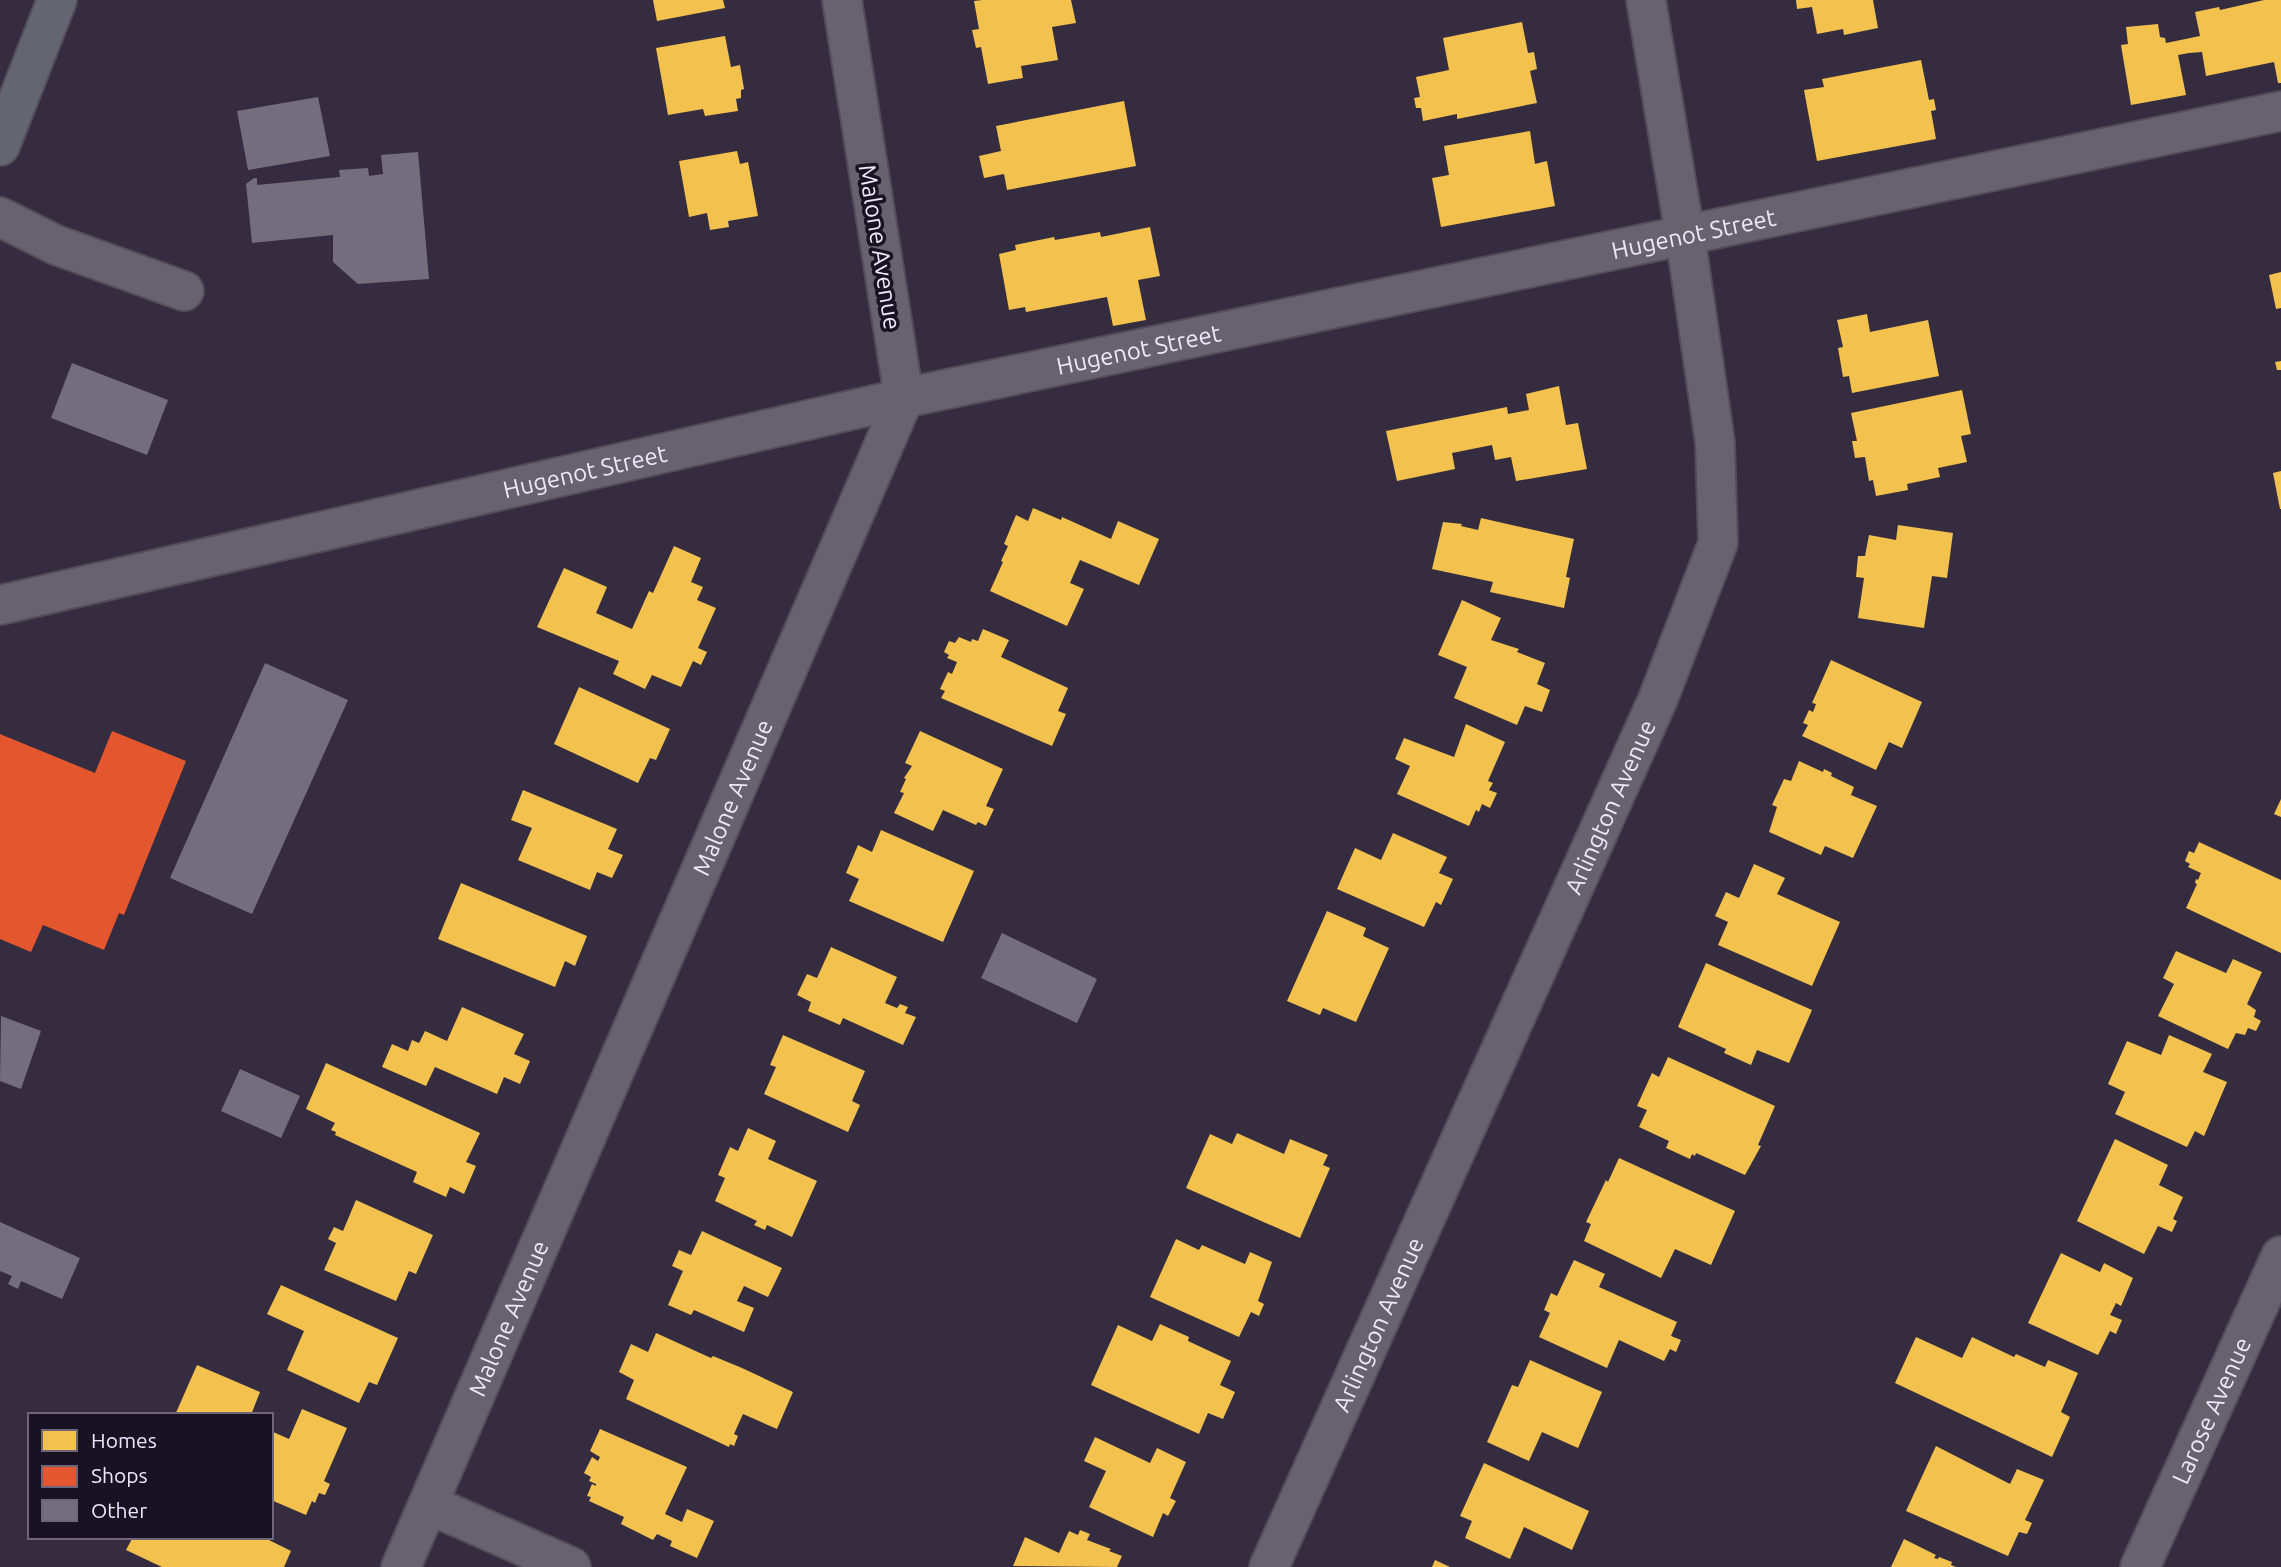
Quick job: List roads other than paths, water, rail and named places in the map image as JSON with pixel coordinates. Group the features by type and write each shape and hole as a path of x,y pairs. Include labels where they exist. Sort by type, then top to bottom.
{"main road":[{"path":"0,146 57,0"}],"street":[{"name":"Malone Avenue","path":"401,1567 904,398 842,0"},
{"name":"Arlington Avenue","path":"1269,1567 1658,699 1718,543 1715,442 1685,235 1646,0"},
{"name":"Hugenot Street","path":"0,606 904,398 2281,111"},
{"path":"0,217 57,244 184,290"},
{"name":"Larose Avenue","path":"2140,1567 2281,1256"},
{"path":"429,1505 571,1567"}]}
